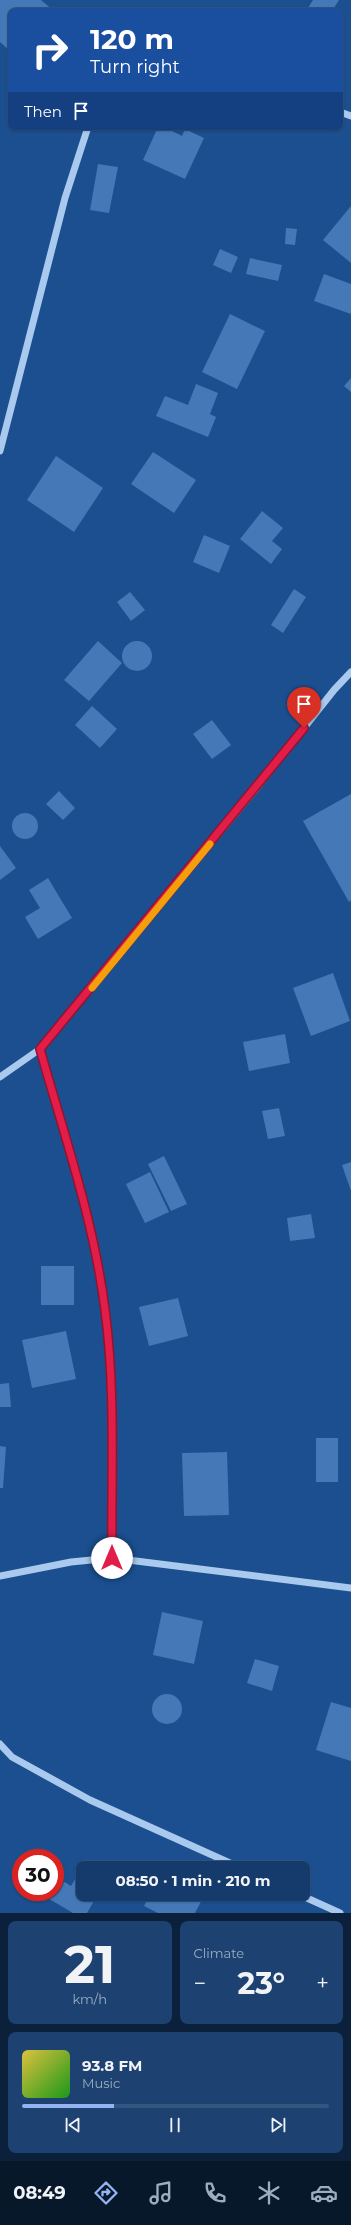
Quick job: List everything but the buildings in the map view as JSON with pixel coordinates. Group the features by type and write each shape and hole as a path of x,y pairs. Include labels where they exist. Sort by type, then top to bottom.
{"street":[{"path":"0,451 67,191 87,130"},
{"path":"0,1077 40,1049 244,802 334,690 351,672"},
{"path":"40,1049 89,1224 105,1309 111,1370 112,1558"},
{"path":"0,1576 72,1562 112,1558 154,1562 351,1588"},
{"path":"0,1744 12,1757 90,1800 225,1861"},
{"path":"310,1899 340,1913"}],"slow traffic":[{"path":"92,988 210,844"}],"route":[{"path":"112,1558 111,1370 105,1309 89,1224 40,1049 79,1005 304,728"}]}
